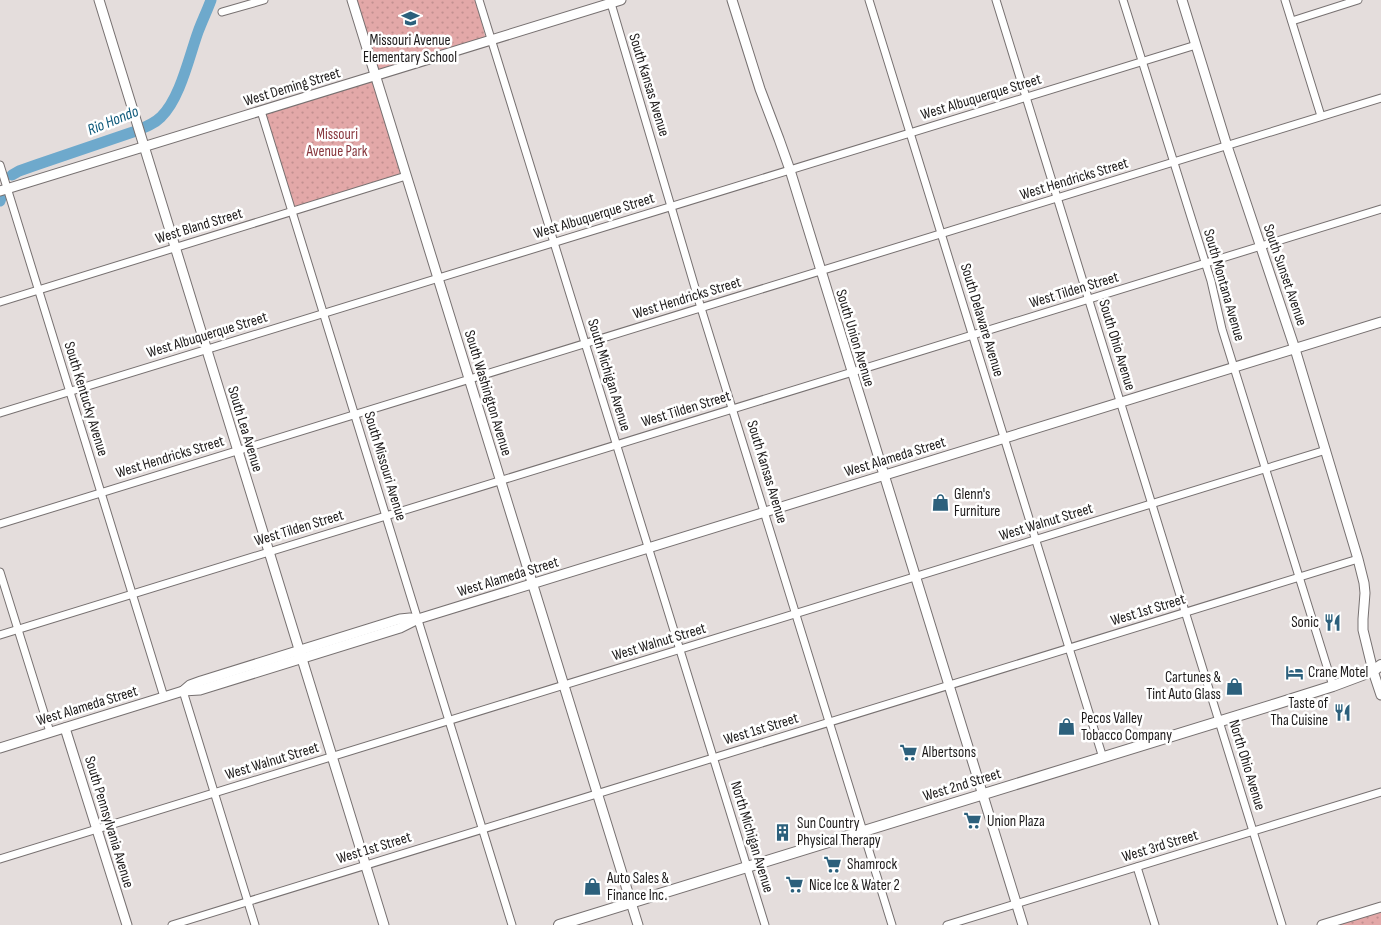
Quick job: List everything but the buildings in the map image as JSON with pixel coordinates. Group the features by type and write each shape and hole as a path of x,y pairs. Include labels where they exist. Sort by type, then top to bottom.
{"main road":[{"name":"West 2nd Street","path":"559,925 1220,722 1333,686 1378,669"}],"street":[{"name":"South Lea Avenue","path":"99,0 384,925"},
{"path":"222,12 264,0"},
{"name":"South Washington Avenue","path":"352,0 638,925"},
{"name":"South Michigan Avenue","path":"479,0 713,758"},
{"name":"West Deming Street","path":"4,190 621,0"},
{"name":"South Union Avenue","path":"732,0 760,89 790,170 1022,925"},
{"name":"South Delaware Avenue","path":"869,0 1102,758"},
{"name":"South Ohio Avenue","path":"996,0 1185,613"},
{"name":"South Montana Avenue","path":"1123,0 1205,264 1222,329 1333,686"},
{"name":"South Sunset Avenue","path":"1182,0 1227,146 1295,348 1358,559 1365,593 1363,630 1378,669 1381,695"},
{"path":"1285,0 1321,116"},
{"path":"1292,21 1358,0"},
{"name":"South Kansas Avenue","path":"610,2 701,308 892,925"},
{"name":"West Albuquerque Street","path":"0,413 1196,45"},
{"name":"West Hendricks Street","path":"0,524 1381,98"},
{"name":"South Missouri Avenue","path":"261,111 512,925"},
{"name":"South Kentucky Avenue","path":"0,165 4,190 39,291 164,697"},
{"name":"West Bland Street","path":"0,302 406,176"},
{"name":"West Tilden Street","path":"0,635 1381,209"},
{"name":"West Alameda Street","path":"0,748 183,691 201,681 300,655 400,619 418,619 1381,322"},
{"name":"West Walnut Street","path":"0,859 1326,450"},
{"name":"West 1st Street","path":"172,925 1358,559"},
{"path":"0,572 50,732"},
{"name":"North Ohio Avenue","path":"1185,613 1282,925"},
{"path":"183,691 255,925"},
{"name":"South Pennsylvania Avenue","path":"65,728 127,925"},
{"name":"North Michigan Avenue","path":"713,758 765,925"},
{"name":"West 3rd Street","path":"947,925 1381,792"},
{"path":"1137,867 1155,925"},
{"path":"1322,925 1381,907"}],"green space":[{"path":"355,0 476,0 485,36 491,37 377,73"},
{"name":"Missouri Avenue Park","path":"375,76 406,176 292,212 261,111"},
{"path":"1381,907 1381,925 1322,925"}],"waterway":[{"name":"Rio Hondo","path":"12,175 133,132 158,120 168,109 179,89 211,0"}],"place":[{"name":"Missouri Avenue Elementary School","path":"410,19"},
{"name":"Glenn's Furniture","path":"940,503"},
{"name":"Sonic","path":"1333,622"},
{"name":"Crane Motel","path":"1294,672"},
{"name":"Cartunes & Tint Auto Glass","path":"1235,686"},
{"name":"Taste of Tha Cuisine","path":"1342,712"},
{"name":"Pecos Valley Tobacco Company","path":"1067,727"},
{"name":"Albertsons","path":"908,752"},
{"name":"Union Plaza","path":"973,821"},
{"name":"Sun Country Physical Therapy","path":"783,832"},
{"name":"Shamrock","path":"833,864"},
{"name":"Nice Ice & Water 2","path":"795,885"},
{"name":"Auto Sales & Finance Inc.","path":"593,887"}]}
